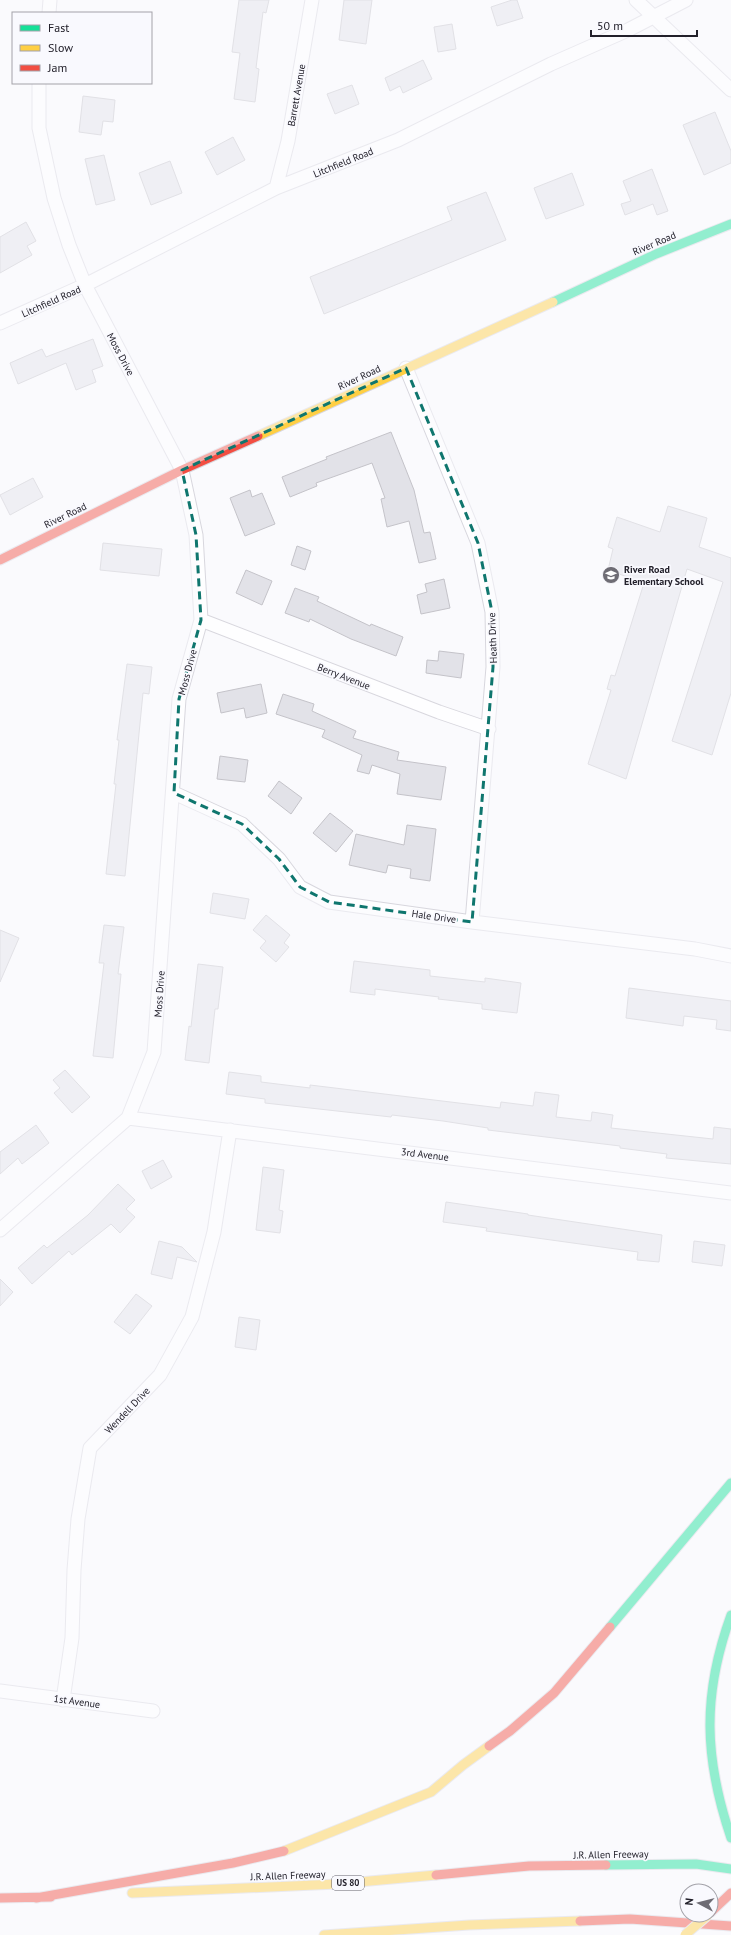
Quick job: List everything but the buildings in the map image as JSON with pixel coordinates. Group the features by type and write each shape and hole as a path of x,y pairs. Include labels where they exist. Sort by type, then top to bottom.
{"main road":[{"name":"River Road","path":"0,560 182,470 519,318 656,254 731,224"},
{"path":"36,1898 233,1863 283,1851 431,1792 463,1765 510,1731 554,1693 731,1483"},
{"path":"731,1615 718,1652 713,1673 709,1715 710,1758 718,1799 731,1838"},
{"name":"J.R. Allen Freeway","path":"0,1898 36,1898 337,1884 529,1866 696,1864 731,1869"},
{"path":"719,1904 731,1893"},
{"path":"324,1935 469,1924 630,1919 729,1926"},
{"path":"685,1935 699,1923"}],"street":[{"path":"49,12 50,0"},
{"name":"Barrett Avenue","path":"276,188 288,141 312,0"},
{"path":"636,0 731,90"},
{"name":"Litchfield Road","path":"0,323 85,285 276,188 398,140 551,64 628,30 686,0"},
{"name":"Moss Drive","path":"0,1230 128,1118 154,1052 174,793 179,699 201,620 196,535 182,470 85,285 69,245 54,198 39,128 39,84"},
{"name":"Heath Drive","path":"406,368 478,542 492,612 493,667 472,922"},
{"name":"Berry Avenue","path":"201,620 438,712 489,729"},
{"name":"Hale Drive","path":"174,793 242,824 279,859 300,888 329,902 472,922 695,949 731,956"},
{"name":"3rd Avenue","path":"128,1118 727,1192"},
{"name":"Wendell Drive","path":"63,1700 72,1638 74,1570 78,1519 90,1448 160,1375 192,1317 214,1232 230,1130"},
{"name":"1st Avenue","path":"0,1691 153,1711"}],"highlighted area":[{"path":"406,368 478,543 492,612 493,667 472,922 329,902 300,887 279,859 242,824 174,793 179,699 201,620 196,535 182,470"}],"traffic: fast":[{"path":"553,302 656,254 731,224"},
{"path":"610,1627 731,1483"},
{"path":"731,1615 715,1672 711,1700 710,1726 711,1753 716,1781 722,1809 731,1838"},
{"path":"606,1865 696,1864 731,1869"}],"traffic: slow":[{"path":"258,436 553,302"},
{"path":"284,1851 431,1792 463,1765 489,1746"},
{"path":"132,1893 337,1884 436,1875"},
{"path":"324,1935 469,1925 580,1921"},
{"path":"685,1935 699,1923"}],"traffic: jam":[{"path":"0,560 182,470 258,436"},
{"path":"489,1746 510,1731 554,1693 610,1627"},
{"path":"36,1898 233,1863 284,1851"},
{"path":"436,1875 529,1866 606,1865"},
{"path":"719,1904 731,1893"},
{"path":"0,1898 51,1897"},
{"path":"580,1921 630,1919 731,1926"}],"place":[{"name":"River Road Elementary School","path":"611,575"}]}
